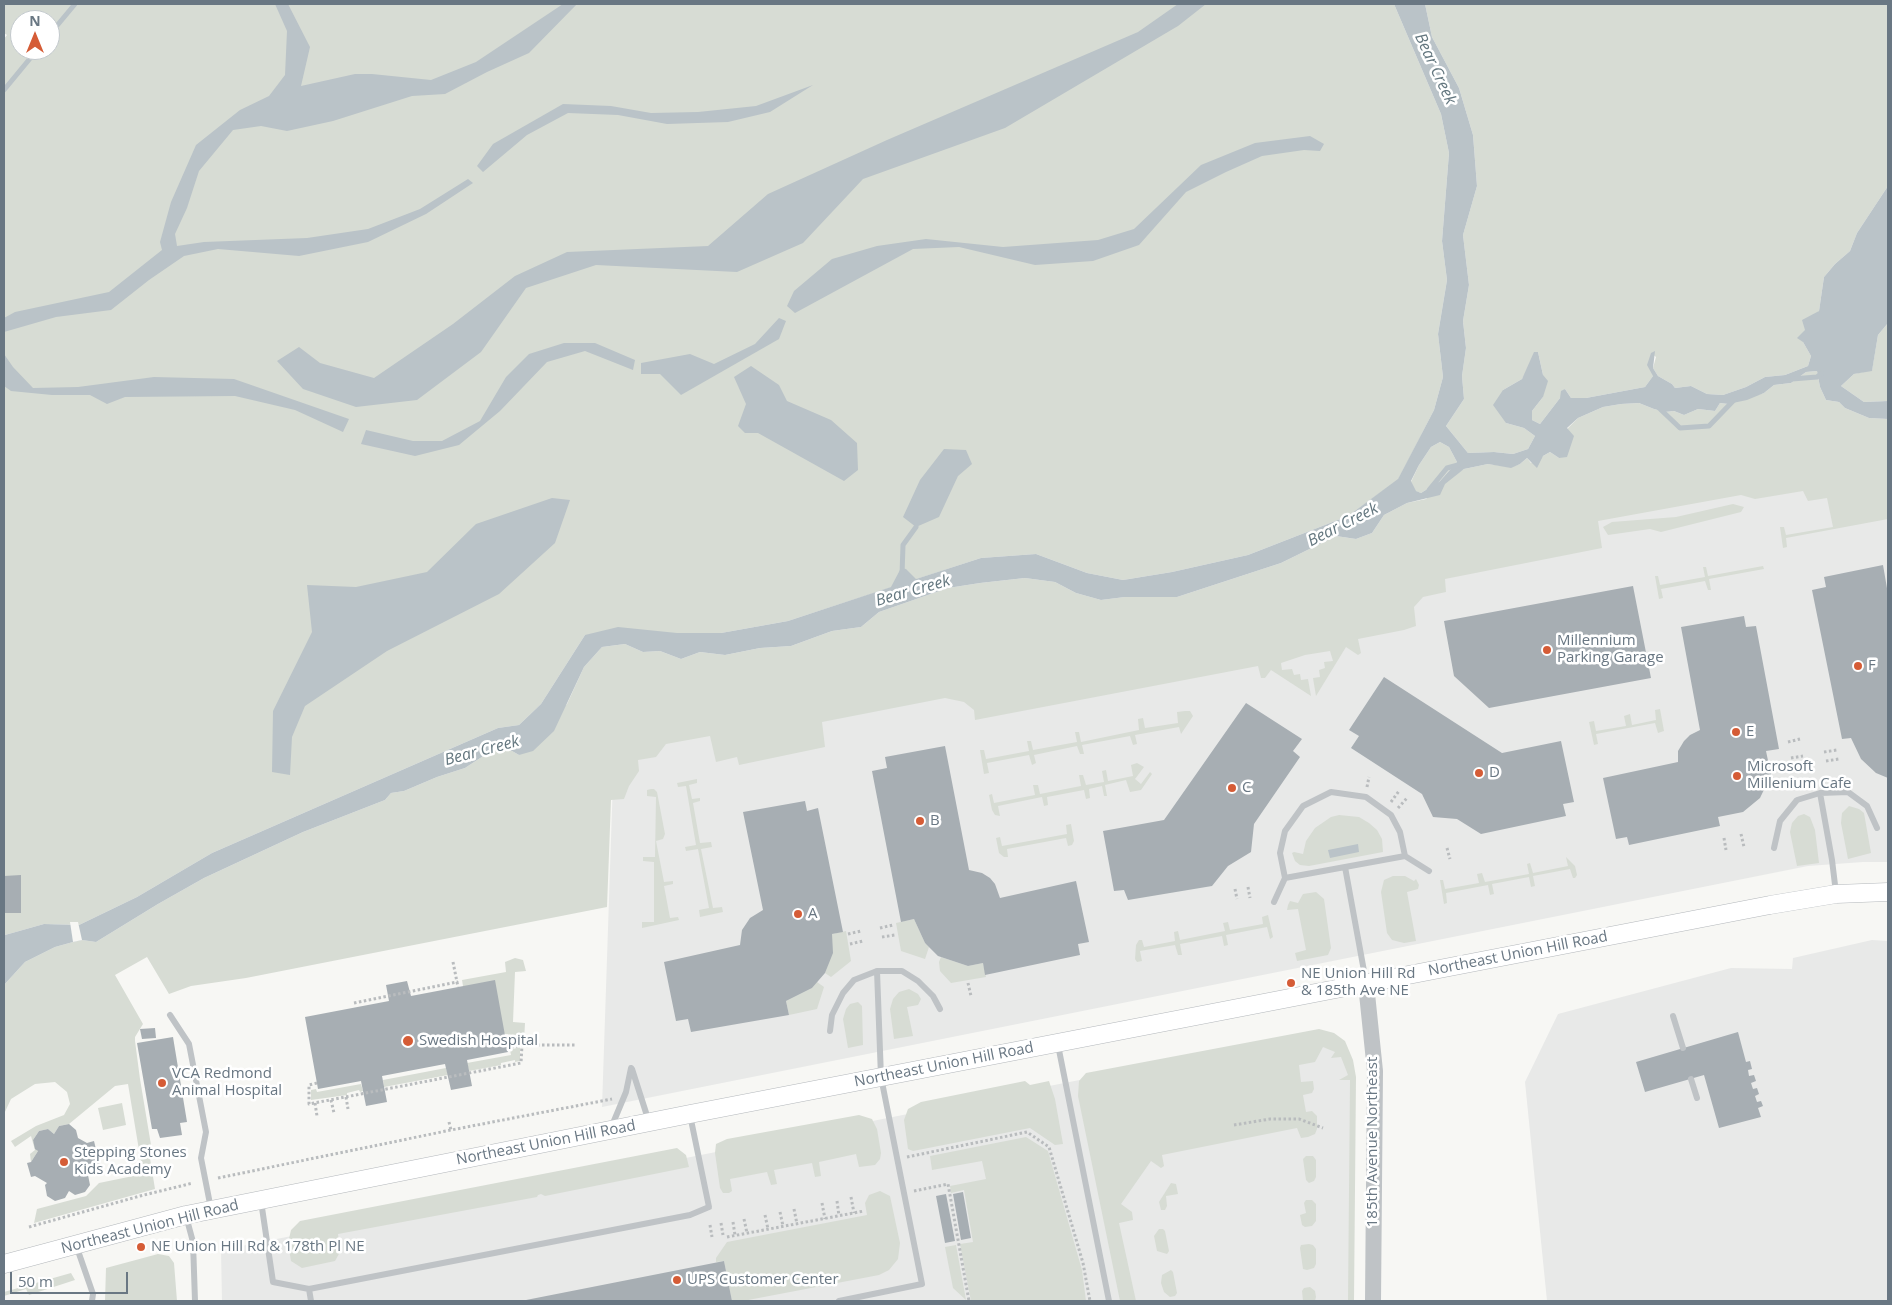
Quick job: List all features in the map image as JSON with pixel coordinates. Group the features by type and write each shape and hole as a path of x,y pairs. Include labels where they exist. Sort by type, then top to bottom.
{"main road":[{"name":"Northeast Union Hill Road","path":"4,1264 186,1215 690,1114 1747,910 1836,894 1888,892"}],"street":[{"name":"185th Avenue Northeast","path":"1366,984 1375,1071 1373,1301"}],"lane":[{"path":"1274,902 1285,878 1280,854 1286,831 1302,806 1331,792 1366,797 1391,815 1400,832 1405,856"},
{"path":"1774,848 1780,821 1797,800 1820,793 1848,792 1868,806 1877,828"},
{"path":"1820,793 1836,894"},
{"path":"1285,878 1405,856 1429,872"},
{"path":"1345,867 1366,984"},
{"path":"839,1301 922,1284 881,1077 877,971"},
{"path":"830,1031 832,1015 842,993 854,980 877,971 902,971 918,981 933,996 940,1009"},
{"path":"170,1015 189,1044 206,1132 201,1158 212,1210"},
{"path":"1673,1016 1683,1048"},
{"path":"1058,1044 1109,1301"},
{"path":"610,1131 626,1092 631,1068 649,1123"},
{"path":"1691,1079 1697,1098"},
{"path":"261,1200 273,1282 309,1289 690,1215 708,1207 690,1114"},
{"path":"186,1215 192,1242 195,1301"},
{"path":"76,1245 92,1294 92,1301"},
{"path":"309,1289 312,1301"}],"path":[{"path":"1788,742 1800,740"},
{"path":"1824,752 1837,750"},
{"path":"1791,758 1803,756"},
{"path":"1826,761 1839,759"},
{"path":"1793,768 1805,765"},
{"path":"1366,790 1369,776"},
{"path":"1391,802 1399,791"},
{"path":"1398,808 1407,798"},
{"path":"1740,834 1744,847"},
{"path":"1724,838 1726,850"},
{"path":"1448,848 1450,860"},
{"path":"1248,887 1250,898"},
{"path":"1235,889 1237,899"},
{"path":"880,928 894,925"},
{"path":"848,934 861,931"},
{"path":"882,937 895,935"},
{"path":"850,944 863,941"},
{"path":"453,962 458,988"},
{"path":"354,1003 457,982"},
{"path":"968,982 971,996"},
{"path":"317,1083 309,1085 309,1104 521,1063 522,1045"},
{"path":"507,1048 522,1045 574,1045"},
{"path":"346,1097 348,1109"},
{"path":"218,1178 615,1098"},
{"path":"331,1100 334,1113"},
{"path":"315,1103 317,1116"},
{"path":"1234,1125 1270,1119 1299,1119 1324,1128"},
{"path":"450,1122 451,1130"},
{"path":"896,1159 1027,1132 1049,1146 1083,1263 1090,1301"},
{"path":"29,1227 193,1183"},
{"path":"904,1194 948,1184 969,1301"},
{"path":"851,1197 854,1213"},
{"path":"837,1201 839,1216"},
{"path":"822,1203 825,1218"},
{"path":"794,1209 797,1224"},
{"path":"720,1223 725,1236 864,1211"},
{"path":"780,1212 783,1226"},
{"path":"765,1215 768,1229"},
{"path":"744,1219 747,1233"},
{"path":"733,1222 735,1235"},
{"path":"710,1225 712,1237"}],"shaded area":[{"path":"4,4 1394,4 1441,114 1449,153 1442,241 1447,280 1438,334 1443,377 1434,410 1398,480 1348,516 1248,555 1172,572 1123,580 1087,573 1036,554 981,558 788,621 721,633 585,635 541,704 519,725 498,728 212,853 137,897 79,925 44,924 5,935 4,940 4,39 7,35 4,33"},
{"path":"1425,4 1888,4 1888,186 1857,233 1850,251 1824,277 1819,311 1805,330 1803,342 1811,356 1808,366 1785,375 1765,377 1746,387 1723,395 1707,394 1691,386 1675,388 1672,384 1658,376 1653,368 1656,357 1651,353 1653,376 1645,387 1586,398 1571,398 1565,389 1540,424 1532,420 1532,411 1543,397 1543,375 1538,352 1522,379 1503,390 1506,423 1524,428 1535,436 1528,449 1513,454 1494,452 1468,453 1446,426 1464,399 1462,376 1466,348 1463,321 1469,285 1463,235 1477,186 1473,135 1459,88 1432,37"},
{"path":"1888,323 1888,401 1864,402 1841,386 1854,374 1872,370 1878,335"},
{"path":"1817,371 1820,387 1826,400 1839,402 1845,408 1869,418 1888,419 1888,519 1786,538 1787,547 1783,548 1780,527 1784,527 1786,535 1833,527 1827,498 1808,501 1803,491 1755,499 1741,495 1598,521 1602,548 1445,579 1446,592 1423,597 1414,607 1416,626 1358,639 1361,653 1358,655 1346,647 1316,696 1313,678 1320,677 1319,670 1325,668 1324,662 1333,661 1330,651 1305,655 1281,663 1282,670 1292,669 1294,675 1300,674 1301,680 1308,679 1311,696 1271,670 1265,678 1261,678 1258,666 975,720 974,710 964,702 945,698 822,722 825,747 739,765 737,757 716,762 710,736 666,744 656,757 638,760 639,771 629,786 624,799 611,800 607,907 246,978 191,986 169,994 147,957 115,975 143,1024 135,1037 135,1041 151,1145 148,1146 155,1189 34,1223 37,1209 86,1196 99,1183 143,1174 128,1084 115,1086 69,1124 59,1126 54,1134 48,1129 39,1131 33,1140 38,1151 31,1162 30,1154 35,1150 31,1136 15,1147 11,1141 36,1126 64,1115 70,1104 67,1092 55,1082 35,1084 11,1099 4,1114 4,985 25,962 55,947 82,940 96,942 204,878 303,832 385,800 391,793 404,791 465,768 494,749 512,751 519,755 567,704 584,667 602,647 625,644 643,652 660,651 681,659 700,652 725,655 760,648 791,646 832,631 861,627 879,612 948,588 1025,578 1055,582 1076,593 1101,600 1125,597 1177,597 1281,563 1336,536 1356,539 1372,533 1384,515 1407,503 1426,499 1464,469 1488,464 1511,467 1520,464 1527,458 1531,463 1550,452 1559,458 1570,434 1567,429 1578,418 1603,407 1639,403 1665,412 1674,411 1684,415 1698,409 1715,411 1720,403 1728,404 1764,393 1774,385 1791,383 1806,372"},
{"path":"1440,442 1449,447 1457,462 1440,481 1421,493 1415,491 1411,482 1419,465 1431,447"},
{"path":"1888,465 1888,862 1808,866 602,1107 614,750 1384,554"},
{"path":"1733,504 1744,507 1741,512 1661,532 1650,529 1608,535 1603,527 1612,522 1676,517"},
{"path":"1763,566 1764,569 1709,579 1711,590 1708,590 1705,581 1661,589 1663,598 1659,599 1655,576 1658,576 1660,585 1705,577 1703,567 1706,567 1708,576"},
{"path":"1660,709 1664,731 1658,733 1655,723 1596,734 1598,744 1594,745 1589,722 1594,721 1596,731 1626,726 1624,716 1630,714 1632,725 1656,720 1655,710"},
{"path":"1190,711 1193,716 1181,734 1179,727 1135,735 1137,744 1133,745 1130,736 1082,745 1084,754 1080,754 1077,746 1034,755 1036,763 1032,765 1029,755 987,763 989,773 984,774 980,750 984,750 986,759 1029,751 1027,741 1031,741 1033,750 1077,742 1075,732 1079,732 1081,742 1139,730 1138,719 1143,718 1145,728 1178,723 1177,712"},
{"path":"1137,763 1144,767 1135,779 1141,784 1150,772 1152,774 1141,790 1130,792 1126,780 1105,785 1107,796 1104,796 1102,786 1089,789 1090,798 1086,799 1084,790 1047,797 1048,805 1044,806 1042,797 998,806 1000,816 995,815 992,810 989,795 992,794 994,803 1035,795 1033,785 1038,785 1040,794 1081,786 1079,775 1083,775 1086,785 1104,782 1102,771 1106,770 1108,781 1133,776 1131,765"},
{"path":"697,779 697,783 689,785 692,799 700,798 700,801 693,803 700,843 711,842 712,847 701,849 713,908 722,907 723,912 700,917 699,910 709,908 698,849 686,851 685,847 696,845 686,786 678,787 677,783"},
{"path":"651,789 657,792 665,834 663,839 656,841 664,882 673,881 673,884 664,886 670,918 678,917 679,920 642,928 642,922 654,922 654,862 643,861 643,857 655,857 656,797 647,796 647,790"},
{"path":"1849,806 1859,809 1864,813 1871,853 1848,859 1841,823 1842,813"},
{"path":"1804,814 1810,817 1815,830 1819,863 1797,866 1790,832 1792,823 1798,816"},
{"path":"1339,815 1359,817 1369,823 1377,830 1382,839 1383,852 1309,866 1300,865 1295,861 1292,853 1303,854 1306,841 1315,828 1331,817"},
{"path":"1071,824 1074,841 1072,845 1068,846 1066,838 1007,849 1008,857 1004,857 999,853 996,838 1000,837 1002,846 1067,834 1066,825"},
{"path":"1566,857 1575,866 1577,875 1575,878 1573,878 1570,869 1533,876 1535,886 1531,887 1529,877 1492,884 1494,894 1490,895 1488,885 1446,893 1447,903 1444,904 1440,880 1443,880 1445,889 1479,883 1477,874 1482,873 1485,882 1529,874 1527,864 1530,863 1533,873 1568,866"},
{"path":"1393,876 1405,876 1414,881 1416,879 1419,885 1418,889 1407,892 1416,941 1404,943 1392,940 1387,933 1381,892 1384,880"},
{"path":"1316,892 1324,899 1331,948 1328,955 1297,961 1295,953 1306,950 1298,909 1287,910 1288,905 1290,901 1298,903 1303,894"},
{"path":"1268,915 1273,937 1270,939 1267,927 1226,935 1228,945 1224,946 1222,936 1180,944 1182,955 1178,955 1175,945 1140,951 1142,961 1137,962 1135,959 1136,945 1139,940 1142,940 1144,947 1175,941 1174,932 1178,931 1180,940 1225,931 1223,923 1228,922 1230,930 1263,924 1262,917"},
{"path":"914,919 925,943 929,947 925,959 901,951 896,923"},
{"path":"846,931 851,961 831,977 825,973 832,953 832,934"},
{"path":"1872,940 1888,941 1888,1301 1547,1301 1525,1082 1558,1014 1731,968 1792,969 1793,958"},
{"path":"941,957 968,966 983,963 986,977 951,983 940,971 939,962"},
{"path":"515,958 523,960 526,971 515,972 513,1022 525,1023 524,1041 510,1044 508,1034 505,1034 463,986 462,980 506,972 505,962"},
{"path":"817,982 824,987 817,1009 789,1015 786,1001 812,988"},
{"path":"909,989 918,994 921,999 918,1005 907,1007 913,1036 894,1039 890,1009 893,999 899,992"},
{"path":"858,1002 862,1006 863,1045 848,1048 843,1019 846,1009 850,1004"},
{"path":"1319,1029 1334,1033 1345,1041 1353,1060 1356,1077 1354,1301 1348,1301 1350,1080 1339,1080 1348,1075 1341,1057 1331,1058 1335,1052 1323,1047 1315,1062 1299,1065 1301,1082 1313,1081 1314,1089 1312,1093 1303,1095 1306,1112 1312,1111 1317,1116 1315,1134 1301,1138 1297,1128 1162,1155 1164,1166 1161,1168 1151,1161 1121,1204 1132,1212 1133,1220 1119,1223 1136,1301 1120,1301 1078,1096 1079,1081 1086,1073"},
{"path":"1322,1032 1343,1044 1352,1073 1353,1301 222,1301 221,1250"},
{"path":"520,1047 520,1061 515,1062 515,1060 501,1063 501,1065 469,1071 467,1063 511,1055 510,1050"},
{"path":"446,1068 448,1075 384,1087 383,1080"},
{"path":"1025,1081 1030,1085 1049,1081 1055,1099 1063,1144 1055,1145 1030,1128 913,1151 908,1149 904,1120 908,1109 921,1102"},
{"path":"361,1084 363,1091 360,1092 359,1090 347,1093 347,1095 311,1100 311,1090 316,1089 317,1092"},
{"path":"122,1103 126,1125 103,1130 98,1108"},
{"path":"859,1115 872,1119 877,1129 881,1153 880,1159 875,1165 859,1167 856,1154 819,1162 821,1176 815,1177 812,1163 774,1170 777,1184 771,1185 767,1172 730,1179 732,1191 729,1193 723,1193 720,1188 715,1153 716,1144 727,1139"},
{"path":"1026,1137 1048,1151 1082,1270 1086,1301 971,1301 960,1244 973,1242 964,1190 951,1193 950,1186 986,1179 982,1161 932,1170 930,1156"},
{"path":"677,1148 686,1155 689,1167 338,1234 340,1252 335,1261 302,1268 291,1261 288,1243 291,1230 300,1221"},
{"path":"1306,1156 1313,1156 1316,1160 1316,1177 1314,1181 1309,1183 1306,1180 1303,1159"},
{"path":"1171,1183 1176,1184 1178,1194 1166,1196 1167,1206 1165,1210 1161,1210 1159,1202"},
{"path":"880,1191 890,1196 900,1243 898,1259 889,1270 879,1275 743,1301 732,1301 724,1261 716,1262 716,1258 727,1242 867,1215 865,1203 869,1195"},
{"path":"1306,1200 1312,1200 1316,1204 1316,1221 1312,1226 1305,1227 1302,1225 1300,1215 1306,1213 1304,1203"},
{"path":"1159,1229 1165,1231 1169,1251 1167,1254 1157,1251 1154,1236"},
{"path":"956,1245 966,1300 953,1288 945,1247"},
{"path":"1301,1245 1313,1245 1316,1249 1316,1264 1314,1268 1307,1270 1303,1269 1300,1248"},
{"path":"158,1254 169,1256 174,1263 177,1301 105,1301 106,1268"},
{"path":"1171,1270 1177,1293 1175,1296 1170,1297 1164,1292 1161,1283 1162,1275"},
{"path":"71,1273 75,1280 29,1295 26,1289 4,1296 4,1292"},
{"path":"1310,1287 1315,1291 1315,1301 1303,1301 1302,1291 1304,1288"}],"water":[{"path":"275,4 288,4 310,47 301,86 355,74 431,80 476,62 563,4 577,4 529,53 445,94 412,96 333,121 287,131 261,126 233,130 199,171 187,208 175,234 177,246 204,242 307,238 368,229 420,209 468,179 473,183 426,214 368,242 299,256 218,249 184,256 149,280 111,310 56,317 4,332 4,318 15,312 109,292 162,250 160,242 171,202 196,145 240,110 269,96 285,75 287,31"},
{"path":"1178,4 1206,4 1178,26 1005,128 863,179 803,243 737,272 596,265 526,288 481,352 417,400 356,407 303,389 277,361 299,347 320,363 374,378 453,324 515,276 567,252 708,246 768,194 887,140 1138,32"},
{"name":"Bear Creek","path":"1394,4 1425,4 1432,37 1459,88 1473,135 1477,186 1463,235 1469,285 1463,321 1466,348 1462,376 1464,399 1446,426 1468,453 1494,452 1513,454 1528,449 1535,436 1524,428 1506,423 1493,405 1503,390 1522,379 1534,352 1538,352 1543,375 1548,381 1543,397 1532,411 1532,420 1540,424 1560,398 1561,391 1565,389 1571,398 1586,398 1645,387 1653,376 1647,365 1651,353 1655,351 1653,368 1658,376 1672,384 1675,388 1691,386 1707,394 1723,395 1746,387 1765,377 1785,375 1808,366 1811,356 1803,342 1797,338 1805,330 1802,320 1819,311 1824,277 1850,251 1857,233 1888,186 1888,323 1878,335 1872,371 1854,374 1841,386 1864,402 1888,401 1888,419 1869,418 1845,408 1839,402 1826,400 1820,387 1817,371 1806,372 1791,383 1774,385 1764,393 1747,400 1728,404 1720,403 1715,411 1698,409 1684,415 1674,411 1665,412 1639,403 1603,407 1578,418 1567,428 1574,436 1567,457 1559,458 1550,452 1543,456 1537,468 1527,458 1511,468 1488,464 1464,469 1445,484 1440,495 1407,503 1384,515 1372,533 1356,539 1336,536 1281,563 1177,597 1125,597 1101,600 1076,593 1055,582 1025,578 948,588 879,612 861,627 832,631 791,646 760,648 725,655 700,652 681,659 660,651 643,652 625,644 602,647 584,667 554,731 533,751 519,755 512,751 494,749 465,768 404,791 391,793 385,800 303,832 204,878 96,942 82,940 55,947 25,962 4,985 5,935 44,924 79,925 137,897 212,853 498,728 519,725 541,704 585,635 618,627 677,633 721,633 788,621 891,587 901,568 906,569 916,579 981,558 1036,554 1087,573 1123,580 1172,572 1248,555 1348,516 1398,479 1434,410 1443,377 1438,334 1447,280 1442,241 1449,153 1441,114","holes":["1440,442 1449,447 1457,462 1440,481 1421,493 1416,491 1411,481 1431,447"]},
{"path":"813,85 770,112 728,122 667,124 618,115 568,113 527,135 483,172 477,166 493,144 563,104 611,106 651,113 698,112 756,106"},
{"path":"1310,136 1324,144 1320,151 1304,150 1262,156 1226,172 1186,192 1139,245 1093,261 1035,265 959,247 913,249 795,313 787,306 794,291 832,259 877,246 926,239 1003,247 1098,240 1134,229 1201,165 1255,143"},
{"path":"779,318 786,321 779,339 681,395 660,374 641,374 641,363 690,354 714,364 755,344"},
{"path":"564,343 595,343 635,360 633,370 585,351 547,362 500,411 459,445 415,456 361,444 366,430 413,441 442,441 480,421 506,377 529,354"},
{"path":"4,354 13,367 33,388 78,387 154,377 234,379 349,419 343,432 295,410 235,396 125,397 107,404 90,395 52,395 11,391 4,386"},
{"path":"751,366 779,385 787,401 831,420 857,443 858,470 844,481 758,433 745,433 738,426 746,404 734,377"},
{"path":"944,449 966,450 972,464 958,476 939,517 916,527 903,517 920,480"},
{"path":"552,498 570,500 555,543 499,594 387,651 305,706 292,737 290,775 272,772 273,711 312,632 307,585 356,587 427,572 476,524"},
{"path":"1358,844 1359,852 1330,858 1328,850"}],"pier":[{"path":"70,922 78,922 82,940 73,942"}],"building":[{"name":"F","path":"1883,565 1888,594 1888,778 1876,773 1861,759 1851,738 1842,739 1812,590 1826,587 1824,577"},
{"name":"Millennium Parking Garage","path":"1633,586 1651,678 1489,708 1454,676 1444,621"},
{"name":"E","path":"1744,616 1746,627 1756,626 1779,749 1766,751 1771,775 1760,798 1743,812 1718,817 1720,826 1629,845 1627,837 1616,839 1603,778 1678,762 1678,751 1684,741 1690,735 1700,730 1681,627"},
{"name":"D","path":"1384,677 1502,753 1561,741 1574,802 1563,804 1566,816 1481,834 1457,819 1433,817 1422,794 1351,748 1359,736 1349,730"},
{"name":"C","path":"1246,703 1302,739 1293,751 1300,757 1254,824 1251,852 1228,866 1212,886 1128,900 1124,890 1114,891 1103,831 1164,820"},
{"name":"B","path":"945,746 969,870 982,873 990,878 995,884 1000,898 1076,881 1089,942 1078,944 1080,955 985,975 983,963 968,966 938,956 925,943 914,919 901,922 872,771 887,768 885,757"},
{"name":"A","path":"805,801 807,811 818,808 843,932 832,934 833,953 825,973 812,988 786,1001 789,1015 691,1032 688,1019 676,1021 664,962 740,945 742,930 750,918 763,910 743,812"},
{"path":"21,875 21,913 4,913 4,876"},
{"name":"Swedish Hospital","path":"495,980 508,1052 467,1060 472,1086 451,1090 445,1064 382,1076 387,1102 366,1106 361,1081 318,1089 305,1017 389,1001 386,985 407,981 411,996"},
{"path":"155,1028 156,1038 142,1039 140,1029"},
{"path":"1738,1032 1746,1062 1750,1061 1752,1069 1748,1070 1749,1076 1754,1075 1756,1081 1751,1083 1753,1089 1757,1088 1759,1094 1755,1096 1757,1102 1761,1101 1763,1106 1758,1108 1761,1117 1719,1128 1704,1075 1645,1092 1636,1062"},
{"name":"VCA Redmond Animal Hospital","path":"173,1037 187,1122 180,1123 182,1135 160,1138 157,1129 152,1129 137,1043"},
{"name":"Stepping Stones Kids Academy","path":"69,1124 76,1130 78,1138 87,1143 94,1141 100,1166 92,1168 88,1175 90,1185 85,1192 75,1195 69,1191 65,1198 55,1201 47,1196 45,1185 47,1183 35,1176 31,1177 27,1163 31,1162 38,1151 35,1149 33,1140 39,1131 48,1129 54,1134 59,1126"},
{"path":"963,1192 971,1238 961,1240 953,1194"},
{"path":"946,1194 955,1241 945,1243 936,1196"},
{"name":"UPS Customer Center","path":"724,1261 732,1301 526,1301 526,1300"}],"waterway":[{"path":"60,22 75,4"},
{"path":"4,90 29,60"},
{"path":"1792,379 1817,377 1822,373"},
{"path":"1658,407 1680,428 1709,426 1735,399"},
{"path":"1429,490 1447,468 1458,465"},
{"path":"902,575 903,545 916,527"}],"place":[{"name":"Millennium Parking Garage","path":"1547,650"},
{"name":"F","path":"1858,666"},
{"name":"E","path":"1736,732"},
{"name":"D","path":"1479,773"},
{"name":"Microsoft Millenium Cafe","path":"1737,776"},
{"name":"C","path":"1232,788"},
{"name":"B","path":"920,821"},
{"name":"A","path":"798,914"},
{"name":"NE Union Hill Rd & 185th Ave NE","path":"1291,983"},
{"name":"Swedish Hospital","path":"408,1041"},
{"name":"VCA Redmond Animal Hospital","path":"162,1083"},
{"name":"Stepping Stones Kids Academy","path":"64,1162"},
{"name":"NE Union Hill Rd & 178th Pl NE","path":"141,1247"},
{"name":"UPS Customer Center","path":"677,1280"}]}
